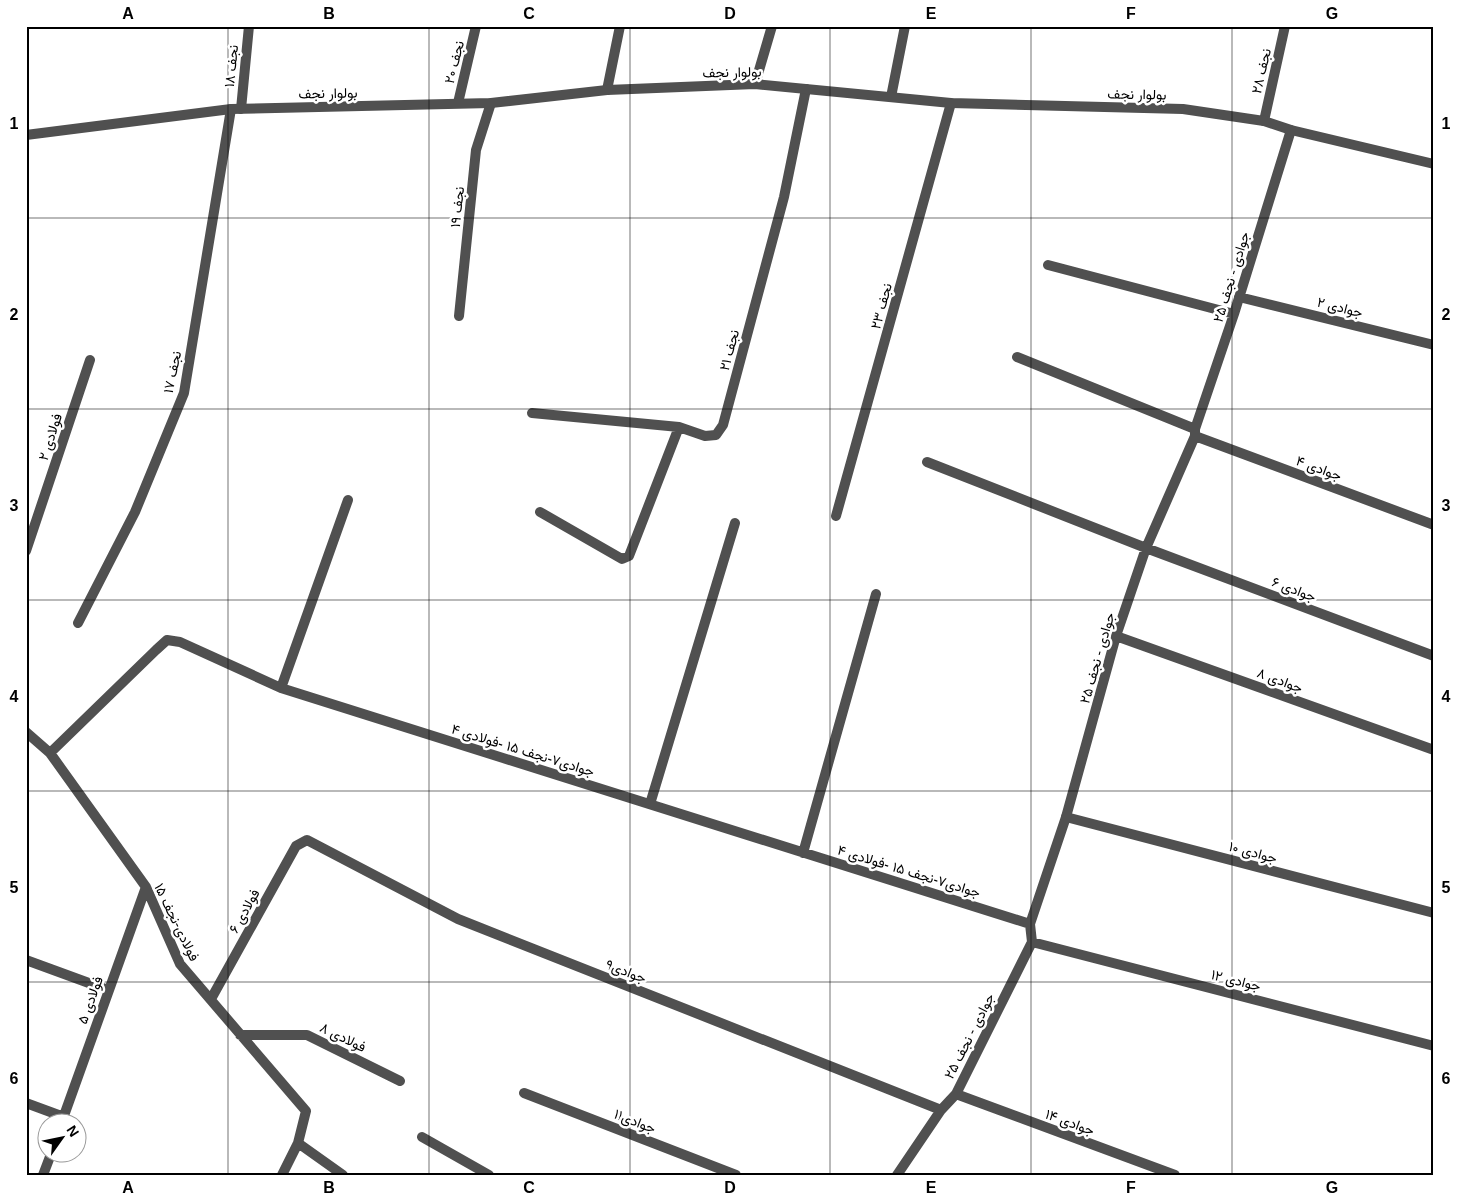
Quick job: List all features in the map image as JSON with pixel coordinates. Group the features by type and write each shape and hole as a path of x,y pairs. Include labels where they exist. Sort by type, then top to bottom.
{"street":[{"name":"نجف ۱۸","path":"236,109 249,26"},
{"name":"نجف ۲۰","path":"458,104 476,26"},
{"path":"608,90 620,26"},
{"path":"756,84 772,26"},
{"path":"891,97 905,26"},
{"name":"نجف ۲۸","path":"1264,121 1286,26"},
{"name":"بولوار نجف","path":"26,136 236,109 490,103 608,90 756,84 951,103 1183,109 1264,121 1291,130 1434,164"},
{"name":"نجف ۲۱","path":"532,413 679,427 705,436 716,435 724,425 784,197 806,88"},
{"name":"نجف ۱۹","path":"459,316 476,150 490,103"},
{"name":"نجف ۲۳","path":"836,516 951,103"},
{"name":"نجف ۱۷","path":"78,623 135,512 184,393 236,109"},
{"name":"جوادی - نجف ۲۵","path":"900,1174 941,1110 956,1094 1032,942 1030,924 1066,817 1116,636 1146,548 1195,433 1291,130"},
{"path":"1048,265 1234,314"},
{"name":"جوادی ۲","path":"1239,297 1434,344"},
{"name":"جوادی ۴","path":"1018,357 1195,433 1434,525"},
{"name":"فولادی ۲","path":"26,551 90,360"},
{"path":"540,512 622,559 629,556 679,427"},
{"name":"جوادی ۶","path":"927,462 1146,548 1434,656"},
{"path":"281,688 348,500"},
{"path":"650,804 735,523"},
{"path":"803,853 876,594"},
{"name":"جوادی ۸","path":"1116,636 1434,750"},
{"name":"جوادی۷-نجف ۱۵ -فولادی ۴","path":"50,754 168,640 180,642 281,688 1030,924"},
{"name":"فولادی-نجف ۱۵","path":"26,732 50,754 146,887 180,964 306,1111 298,1143 282,1175"},
{"name":"جوادی ۱۰","path":"1066,817 1434,913"},
{"name":"فولادی ۶","path":"211,1000 296,846 307,840"},
{"name":"جوادی۹","path":"307,840 458,919 941,1110"},
{"name":"فولادی ۵","path":"64,1114 146,887"},
{"name":"جوادی ۱۲","path":"1032,942 1434,1046"},
{"path":"26,960 108,990"},
{"name":"فولادی ۸","path":"240,1035 307,1035 400,1081"},
{"name":"جوادی۱۱","path":"524,1093 736,1175"},
{"name":"جوادی ۱۴","path":"956,1094 1175,1175"},
{"path":"26,1103 49,1114"},
{"path":"422,1137 489,1175"},
{"path":"298,1143 343,1175"}]}
